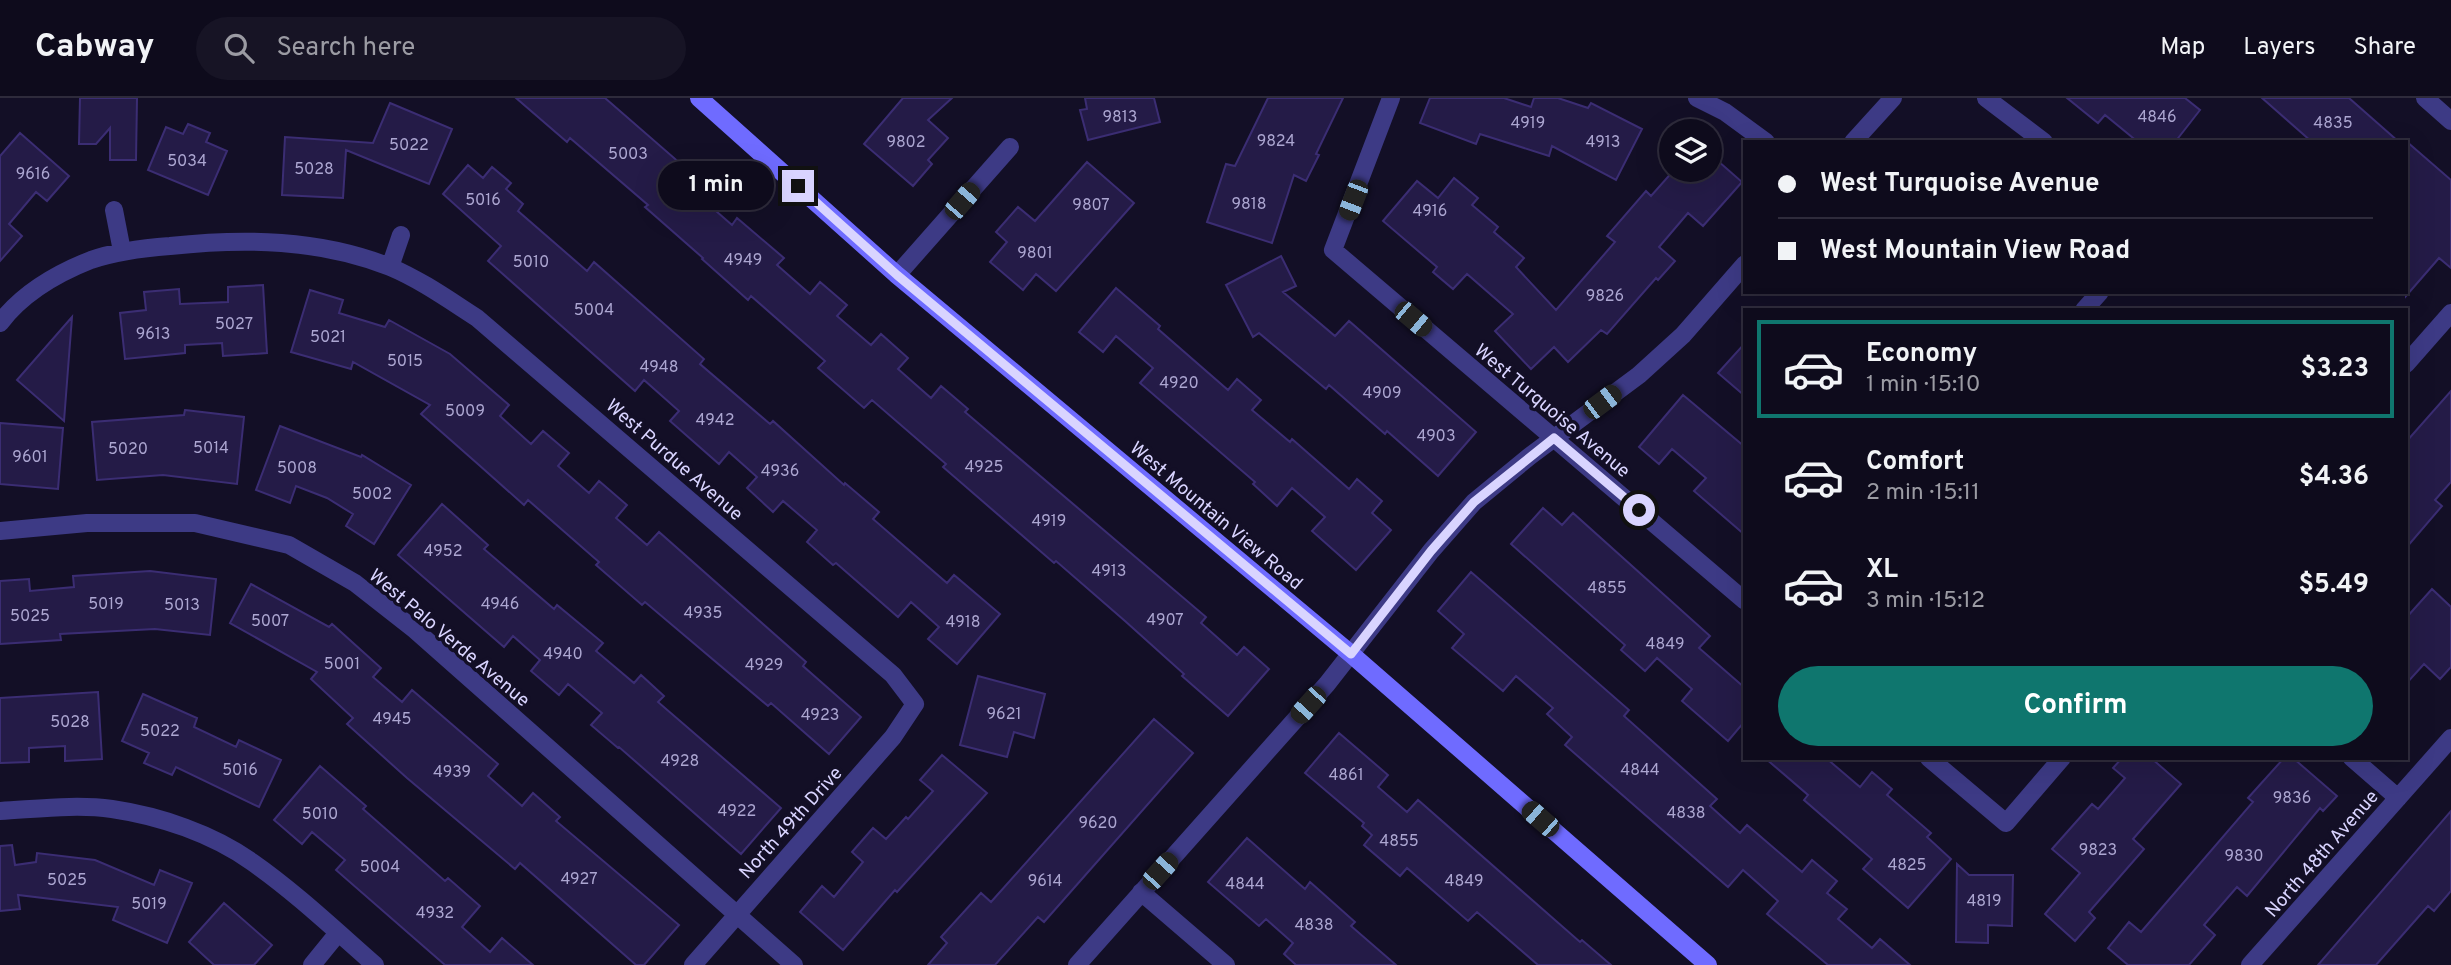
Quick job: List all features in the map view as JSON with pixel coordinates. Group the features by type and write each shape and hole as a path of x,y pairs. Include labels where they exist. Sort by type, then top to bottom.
{"street":[{"name":"West Mountain View Road","path":"699,98 897,275 1351,654 1708,965"},
{"name":"West Turquoise Avenue","path":"1391,98 1333,250 1743,599"},
{"path":"1697,98 1724,112 1763,140"},
{"path":"1855,140 1893,98"},
{"path":"1986,98 2041,140"},
{"path":"2425,98 2451,121"},
{"path":"897,275 1010,148"},
{"path":"114,210 122,251"},
{"path":"390,267 401,235"},
{"name":"West Purdue Avenue","path":"0,323 29,294 58,275 92,260 122,251 219,241 291,243 342,253 390,267 477,318 507,342 893,675 915,704"},
{"path":"1077,965 1327,684 1431,551 1474,502 1639,375 1683,335 1743,266"},
{"path":"2086,308 2098,294"},
{"path":"2408,362 2451,313"},
{"name":"West Palo Verde Avenue","path":"0,531 87,523 195,523 289,545 355,583 415,630 794,965"},
{"name":"North 49th Drive","path":"693,965 893,737 915,704"},
{"name":"North 48th Avenue","path":"2250,965 2451,738"},
{"path":"1931,760 2006,823 2060,760"},
{"path":"2354,760 2398,798"},
{"path":"0,811 63,807 111,809 156,819 208,837 251,861 374,965"},
{"path":"1141,891 1226,965"},
{"path":"312,965 338,933"}],"building":[{"path":"80,98 137,98 136,160 110,160 110,128 96,144 79,144"},
{"path":"516,98 605,98 710,186 700,197 732,225 737,218 784,258 777,265 810,294 820,282 847,305 837,316 871,345 881,334 908,358 898,369 931,398 941,386 968,409 965,412 1206,617 1201,623 1237,655 1244,647 1269,669 1228,716 1125,621 943,467 946,464 872,400 864,408 818,368 825,361 751,296 748,300 645,207 648,205 570,138 567,142"},
{"path":"903,98 952,98 928,120 948,138 928,160 932,164 913,186 864,144"},
{"path":"1085,98 1154,98 1160,122 1088,140 1080,110 1087,109"},
{"path":"1268,98 1343,98 1306,181 1294,175 1272,243 1207,222 1226,164 1235,166"},
{"path":"1430,98 1504,98 1531,107 1534,98 1558,98 1588,108 1591,103 1642,129 1616,180 1552,146 1549,156 1480,134 1476,144 1420,123"},
{"path":"2067,98 2185,98 2200,110 2177,140 2136,140 2105,115 2098,123"},
{"path":"2262,98 2349,98 2397,140 2310,140"},
{"path":"390,103 452,129 429,184 346,150 343,198 282,195 285,137 373,143"},
{"path":"188,124 210,133 206,142 227,151 208,195 148,170 166,127 183,134"},
{"path":"20,133 69,176 47,201 36,192 9,224 22,236 0,261 0,156"},
{"path":"2408,143 2451,180 2451,268 2439,258 2408,294"},
{"path":"1087,162 1134,203 1056,291 1036,274 1023,290 990,262 1007,242 996,232 1018,207 1035,221"},
{"path":"1722,164 1742,182 1703,226 1688,213 1659,247 1675,261 1658,280 1656,278 1607,334 1601,330 1568,362 1554,347 1531,369 1495,331 1513,314 1467,274 1453,289 1433,272 1437,267 1383,221 1417,181 1438,198 1454,178 1478,198 1472,205 1498,227 1494,232 1524,258 1516,267 1556,310 1615,242 1607,236 1646,191 1651,196 1663,182 1722,182"},
{"path":"468,165 483,178 492,167 511,183 506,189 523,204 518,211 587,271 594,262 704,359 700,364 770,424 773,421 844,485 845,483 879,512 873,519 947,583 954,575 1000,614 957,664 928,639 939,627 911,602 898,617 836,563 833,565 807,542 817,530 783,501 773,512 747,488 757,477 729,452 719,464 670,421 679,411 644,380 635,391 488,261 501,246 443,194"},
{"path":"1281,256 1296,286 1283,292 1335,336 1349,321 1476,432 1438,476 1329,385 1326,389 1259,333 1253,337 1226,285"},
{"path":"263,285 267,353 223,356 222,343 185,345 185,353 125,359 120,313 146,310 144,292 179,289 180,304 228,302 228,287"},
{"path":"1116,288 1228,390 1237,379 1261,400 1252,410 1290,442 1292,439 1349,489 1357,479 1382,501 1372,513 1391,530 1356,570 1312,531 1325,517 1292,488 1277,506 1253,484 1255,482 1140,383 1153,368 1116,336 1103,352 1079,332"},
{"path":"310,290 343,300 339,313 385,327 389,320 450,354 509,405 500,416 531,444 543,431 569,453 558,466 589,493 599,481 627,505 616,518 647,545 659,532 806,662 803,666 861,717 829,754 771,703 768,706 645,602 642,605 596,565 599,562 528,500 524,505 421,414 430,405 353,362 351,369 291,352"},
{"path":"72,317 64,421 17,380"},
{"path":"1743,345 1743,394 1718,373"},
{"path":"2451,391 2451,482 2435,500 2442,506 2408,546 2408,440"},
{"path":"1683,395 1743,445 1743,533 1694,491 1706,478 1672,449 1659,464 1639,447"},
{"path":"185,410 244,417 237,484 163,475 97,480 92,422 184,415"},
{"path":"0,423 63,428 58,489 0,484"},
{"path":"280,426 361,457 362,455 411,485 374,544 346,526 353,514 327,498 296,486 290,503 256,490"},
{"path":"442,504 488,545 484,549 554,609 557,605 603,643 596,651 634,683 641,675 664,696 658,702 781,808 741,854 591,725 602,713 568,684 559,695 531,671 540,660 513,636 504,647 398,555"},
{"path":"1543,508 1562,525 1573,513 1710,636 1699,648 1743,686 1743,723 1728,741 1682,701 1692,689 1657,658 1645,671 1621,650 1625,645 1511,544"},
{"path":"150,571 216,579 210,635 155,629 60,634 61,640 0,644 0,581 29,579 30,591 74,587 73,576"},
{"path":"1471,572 1629,710 1624,716 1717,799 1710,806 1740,833 1747,825 1802,872 1812,860 1837,881 1827,893 1847,909 1838,919 1872,948 1880,939 1910,965 1828,965 1767,914 1778,901 1743,870 1728,887 1565,745 1572,737 1547,714 1553,708 1516,676 1503,691 1452,648 1464,634 1438,611"},
{"path":"251,584 329,627 332,624 381,668 373,677 402,702 412,690 498,764 488,776 522,806 533,793 560,817 556,821 679,925 644,965 636,965 520,863 515,869 407,778 347,724 353,718 311,679 317,672 230,623"},
{"path":"2432,589 2451,607 2451,667 2440,679 2424,664 2408,682 2408,616"},
{"path":"978,676 1045,694 1034,738 1014,732 1007,757 960,745"},
{"path":"98,692 102,759 65,761 65,746 29,748 29,762 0,763 0,698"},
{"path":"143,694 197,718 194,727 236,747 239,740 281,760 259,807 176,767 172,775 144,763 149,753 122,741"},
{"path":"1154,719 1193,753 1044,922 1038,917 995,965 928,965 947,943 941,937 981,893 991,902"},
{"path":"1339,733 1388,775 1378,787 1407,812 1418,800 1580,942 1582,940 1611,965 1538,965 1477,912 1468,921 1407,868 1400,876 1364,845 1372,835 1362,826 1364,823 1305,773"},
{"path":"942,755 987,793 897,892 895,890 843,950 800,912 822,886 834,897 863,862 852,852 873,828 886,839 906,817 908,819 933,791 920,780"},
{"path":"1767,760 1828,760 1860,787 1872,772 1892,789 1887,795 1931,833 1927,837 1951,859 1908,908 1863,869 1872,859 1804,800 1808,795"},
{"path":"2120,760 2153,760 2181,784 2133,839 2144,849 2089,912 2095,918 2075,941 2045,914 2080,873 2052,849 2092,804 2098,809 2125,778 2113,768"},
{"path":"2282,760 2295,760 2337,796 2323,811 2320,808 2247,896 2237,887 2204,925 2215,935 2189,965 2128,965 2108,948 2129,922 2141,932 2253,802 2248,798"},
{"path":"320,766 366,806 363,809 445,881 448,878 480,906 462,927 490,952 502,938 533,965 445,965 336,870 345,860 312,832 302,844 274,820"},
{"path":"2451,811 2451,891 2434,911 2428,906 2376,965 2318,965"},
{"path":"1247,838 1305,889 1310,882 1355,922 1351,926 1396,965 1296,965 1284,954 1293,943 1266,919 1259,926 1208,882"},
{"path":"12,845 15,865 36,862 37,853 95,860 154,885 160,870 192,883 167,943 113,920 118,907 18,895 20,909 0,911 0,846"},
{"path":"1957,864 1969,875 2013,875 2012,926 1988,925 1988,943 1956,942"},
{"path":"224,903 272,945 254,965 214,965 189,942"}],"route":[{"path":"798,186 897,275 1351,654 1431,551 1474,502 1554,438 1639,510"}]}
